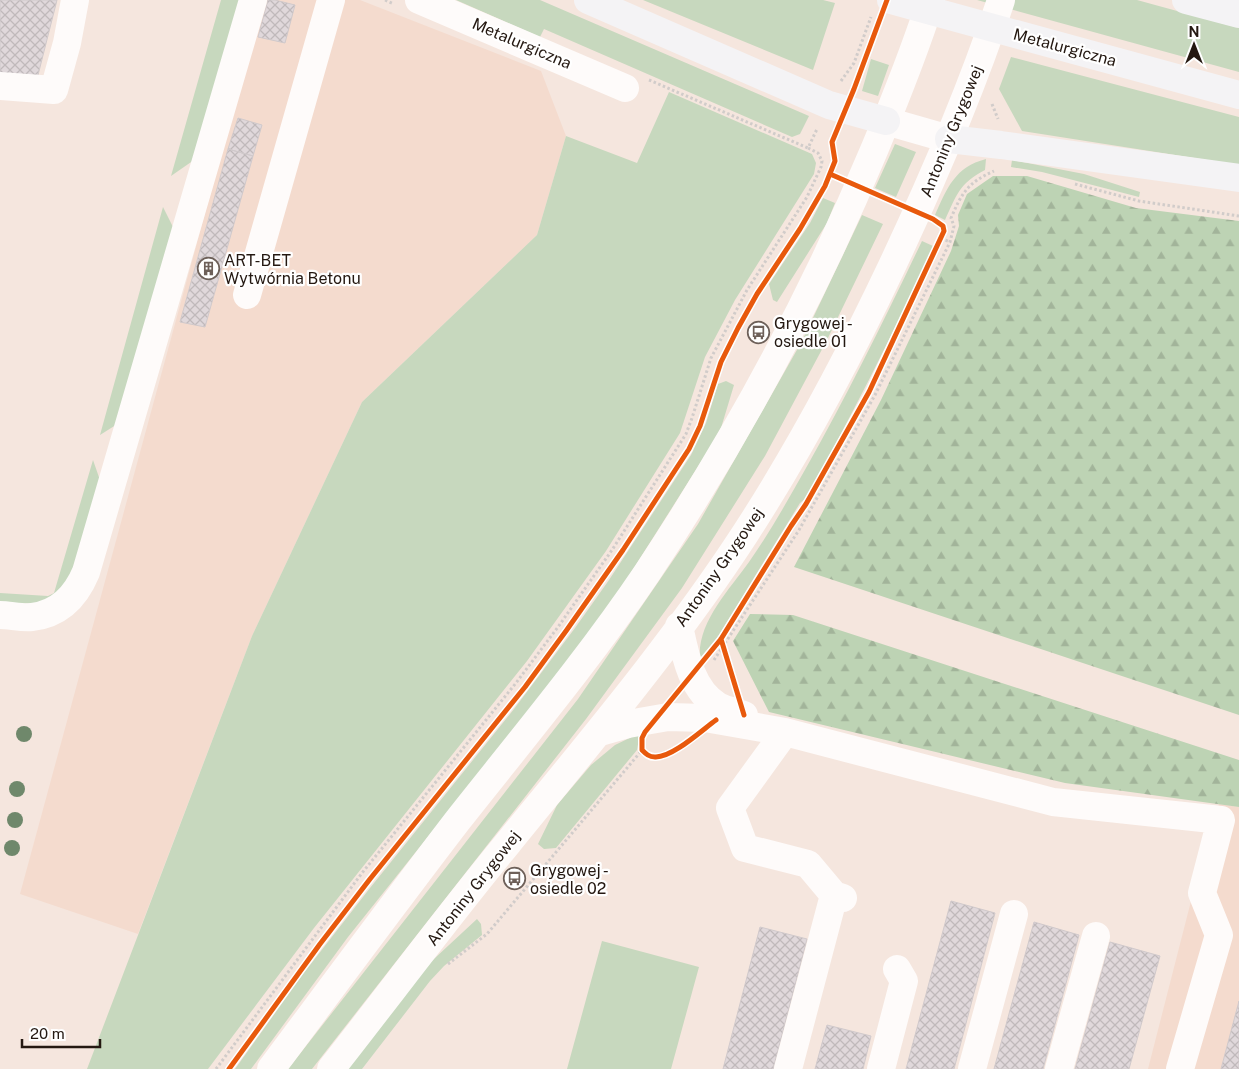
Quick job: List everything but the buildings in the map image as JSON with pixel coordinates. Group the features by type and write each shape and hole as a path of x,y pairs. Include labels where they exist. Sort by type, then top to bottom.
{"main road":[{"path":"588,0 829,105 886,121"},
{"path":"1186,0 1239,14"},
{"name":"Metalurgiczna","path":"883,4 1239,95"},
{"path":"949,140 1001,145 1239,178"}],"street":[{"path":"0,86 54,90 67,43 75,0"},
{"path":"0,615 41,616 62,606 81,585 253,0"},
{"path":"247,295 331,0"},
{"name":"Metalurgiczna","path":"419,0 625,88"},
{"path":"271,1069 444,838 570,677 650,567 696,496 769,370 824,264 886,121 931,0"},
{"name":"Antoniny Grygowej","path":"331,1069 506,845 600,732 745,533 790,460 873,306 918,212 949,140 981,89 1001,0"},
{"path":"886,121 949,140"},
{"path":"679,626 686,658 704,694 718,706 785,732"},
{"path":"600,732 628,724 662,718 704,718 785,732 1053,802 1230,821 1202,893 1229,937 1180,1069"},
{"path":"785,732 730,808 745,848 808,864 838,897 788,1069"},
{"path":"972,1069 1014,914"},
{"path":"1059,1069 1096,936"},
{"path":"881,1069 904,981 897,969"}],"path":[{"path":"839,83 854,63 883,4"},
{"path":"981,89 1000,122"},
{"path":"695,678 723,648 799,530 875,395 950,242 954,226 951,218 962,194 969,185 980,177 996,170"},
{"path":"216,1069 362,873 516,683 612,550 686,434 710,358 747,290 807,197 815,180"},
{"path":"1068,182 1138,201 1239,216"},
{"path":"918,212 943,226 944,231 937,247"},
{"path":"941,238 950,242"},
{"path":"806,504 860,409"},
{"path":"695,678 741,606"},
{"path":"721,639 726,656"},
{"path":"647,756 642,750 642,738 662,718"},
{"path":"447,965 487,934 642,750 662,718"}],"shaded area":[{"path":"263,0 360,0 541,71 566,136 537,235 362,402 252,636 138,934 20,894"},
{"path":"1219,804 1239,807 1239,1069 1148,1069 1190,905"}],"green space":[{"path":"221,0 240,0 194,160 171,176"},
{"path":"456,0 540,0 809,116 800,134 792,137 544,29 540,37"},
{"path":"643,0 823,0 835,3 813,70"},
{"path":"977,0 1137,0 1239,28 1239,72"},
{"path":"1011,57 1239,117 1239,165 1022,131 999,89"},
{"path":"871,59 889,65 878,96 862,91"},
{"path":"669,92 812,154 816,163 814,174 735,300 705,357 680,433 606,551 527,661 314,928 208,1069 87,1069 252,636 362,402 537,235 566,136 637,163"},
{"path":"895,144 916,152 896,197 875,188"},
{"path":"986,159 985,170 969,180 960,190 945,220 935,215 948,188 959,173 967,167"},
{"path":"1012,160 1084,174 1140,192 1139,197 1042,172 1011,167"},
{"path":"993,176 1027,176 1136,208 1239,221 1239,715 794,567 881,400 951,251 959,226 958,215 967,194"},
{"path":"823,198 835,203 827,223 777,302 773,300 769,284 810,223"},
{"path":"163,207 173,227 119,423 100,435"},
{"path":"862,215 883,224 827,340 765,456 682,588 586,719 312,1069 288,1069 578,699 698,524 802,341"},
{"path":"922,241 933,246 929,256 885,348 838,438 806,498 800,503 717,638 700,658 700,645 709,620 786,504 822,440"},
{"path":"726,381 734,385 721,428 711,446 627,579 573,655 348,937 251,1069 235,1069 303,974 514,709 575,628 609,580 691,455 706,423 718,384"},
{"path":"93,460 101,483 74,582 52,602 0,605 0,593 48,596 54,593"},
{"path":"750,614 793,615 1239,760 1239,807 1065,783 769,712 733,641"},
{"path":"640,733 637,750 556,848 544,849 538,844 557,805 591,765 615,745"},
{"path":"477,919 481,924 482,935 444,966 430,981 362,1069 346,1069 421,971"},
{"path":"602,941 699,967 671,1069 567,1069"}],"cycle path":[{"path":"229,1069 370,879 525,687 623,550 689,449 700,426 721,362 738,328 757,294 800,229 825,186 835,161 832,142 887,0"},
{"path":"716,720 687,743 670,753 653,757 642,750 642,738 645,732 721,639 806,504 869,392 944,231 943,226 933,219 830,174"},
{"path":"721,639 744,715"}],"place":[{"name":"ART-BET Wytwórnia Betonu","path":"208,269"},
{"name":"Grygowej - osiedle 01","path":"758,332"},
{"name":"Grygowej - osiedle 02","path":"514,879"}]}
